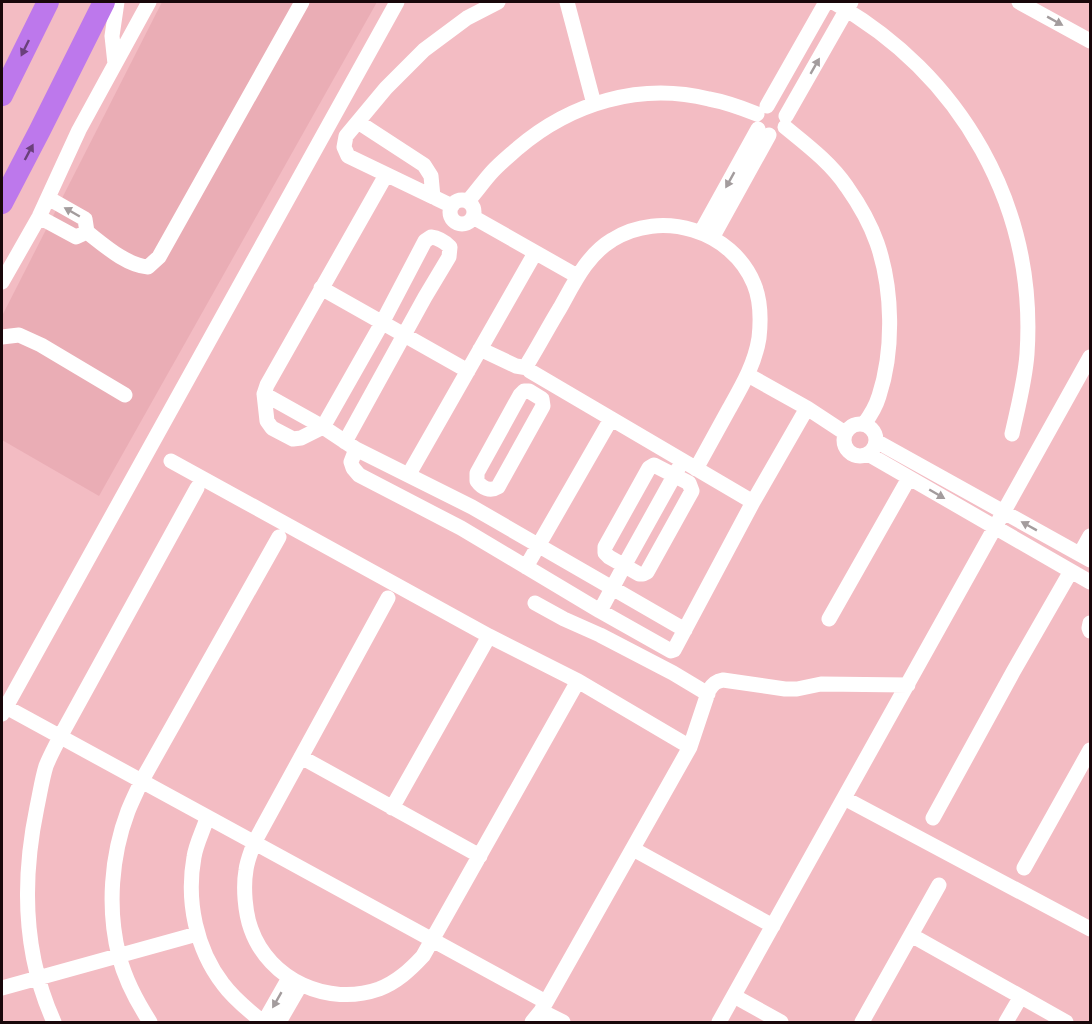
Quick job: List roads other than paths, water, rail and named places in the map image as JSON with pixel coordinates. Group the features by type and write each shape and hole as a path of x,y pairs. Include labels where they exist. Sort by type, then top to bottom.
{"highway":[{"path":"2,95 48,2"},
{"path":"2,203 104,2"}],"street":[{"path":"115,64 112,36 117,2"},
{"path":"2,282 39,217 80,130 149,2"},
{"path":"48,198 85,219 87,232 119,256 140,266 148,267 159,258 302,2"},
{"path":"398,2 4,711 60,737 432,941 540,1012 563,1023"},
{"path":"452,206 348,156 344,147 346,136 386,88 424,50 467,18 498,2"},
{"path":"567,2 594,104"},
{"path":"706,235 826,2"},
{"path":"1019,2 1090,41"},
{"path":"468,201 492,171 532,136 554,122 594,104 627,96 654,93 709,98 763,121 778,134 844,4 905,52 944,93 970,129 1001,189 1021,253 1028,320 1023,388 1012,434"},
{"path":"763,121 772,105 781,108 785,122 846,185 863,211 877,242 885,273 889,305 889,343 879,399 864,424"},
{"path":"358,122 424,165 431,176 433,197"},
{"path":"386,175 264,394 267,421 272,428 293,439 301,438 322,427 382,323 425,241 431,237 446,243 450,247 450,257 404,336 351,445 353,468 359,475 461,528 671,651 674,650 753,502 807,408"},
{"path":"459,200 468,201 474,208 473,217 466,223 457,222 451,215 452,206 459,200"},
{"path":"39,217 76,237 87,232"},
{"path":"473,217 577,276"},
{"path":"446,243 457,222"},
{"path":"696,469 748,375 759,339 761,315 754,284 730,250 706,235 678,226 656,225 633,230 612,240 594,254 577,276 528,363 528,368 530,372 682,461 753,502"},
{"path":"409,474 535,253"},
{"path":"321,288 468,371"},
{"path":"2,337 19,335 41,345 125,395"},
{"path":"480,350 516,366 528,368"},
{"path":"719,1023 1090,357"},
{"path":"748,375 807,408 845,433"},
{"path":"537,395 544,380"},
{"path":"524,391 537,395 542,399 543,406 498,487 492,490 482,487 477,481 477,473 520,395 524,391"},
{"path":"264,394 351,445 472,507 685,630"},
{"path":"526,567 611,419"},
{"path":"864,424 873,430 872,448 857,456 851,454 844,445 845,433 853,426 864,424"},
{"path":"872,448 1004,512 1085,557 1090,536"},
{"path":"872,448 909,478 1090,582"},
{"path":"171,461 489,636 578,681 690,747"},
{"path":"600,611 682,461"},
{"path":"654,465 674,475 689,483 692,491 647,572 639,574 609,557 605,553 605,547 649,468 654,465"},
{"path":"829,619 909,478"},
{"path":"461,528 482,487"},
{"path":"54,1023 32,956 27,898 35,818 46,767 60,737 197,488"},
{"path":"150,1023 129,984 119,956 115,930 112,900 114,869 122,830 141,782 279,537"},
{"path":"1047,558 1057,541"},
{"path":"933,818 1071,571"},
{"path":"388,598 254,843 246,870 246,908 250,928 272,965 295,981 327,994 345,995 380,988 411,969 423,956 432,941 578,681"},
{"path":"535,603 564,619 600,634 708,693"},
{"path":"1090,622 1090,631"},
{"path":"392,808 489,636"},
{"path":"540,1012 690,747 712,684 723,680 785,689 821,684 908,685"},
{"path":"1024,868 1090,750"},
{"path":"301,757 480,856"},
{"path":"844,798 1090,929"},
{"path":"207,818 194,856 191,896 197,934 208,960 223,984 263,1023 295,981"},
{"path":"633,849 773,926"},
{"path":"862,1023 939,885"},
{"path":"2,988 197,934"},
{"path":"911,935 1066,1023"},
{"path":"279,1023 295,981"},
{"path":"734,996 781,1023"},
{"path":"1006,1023 1020,998"}]}
